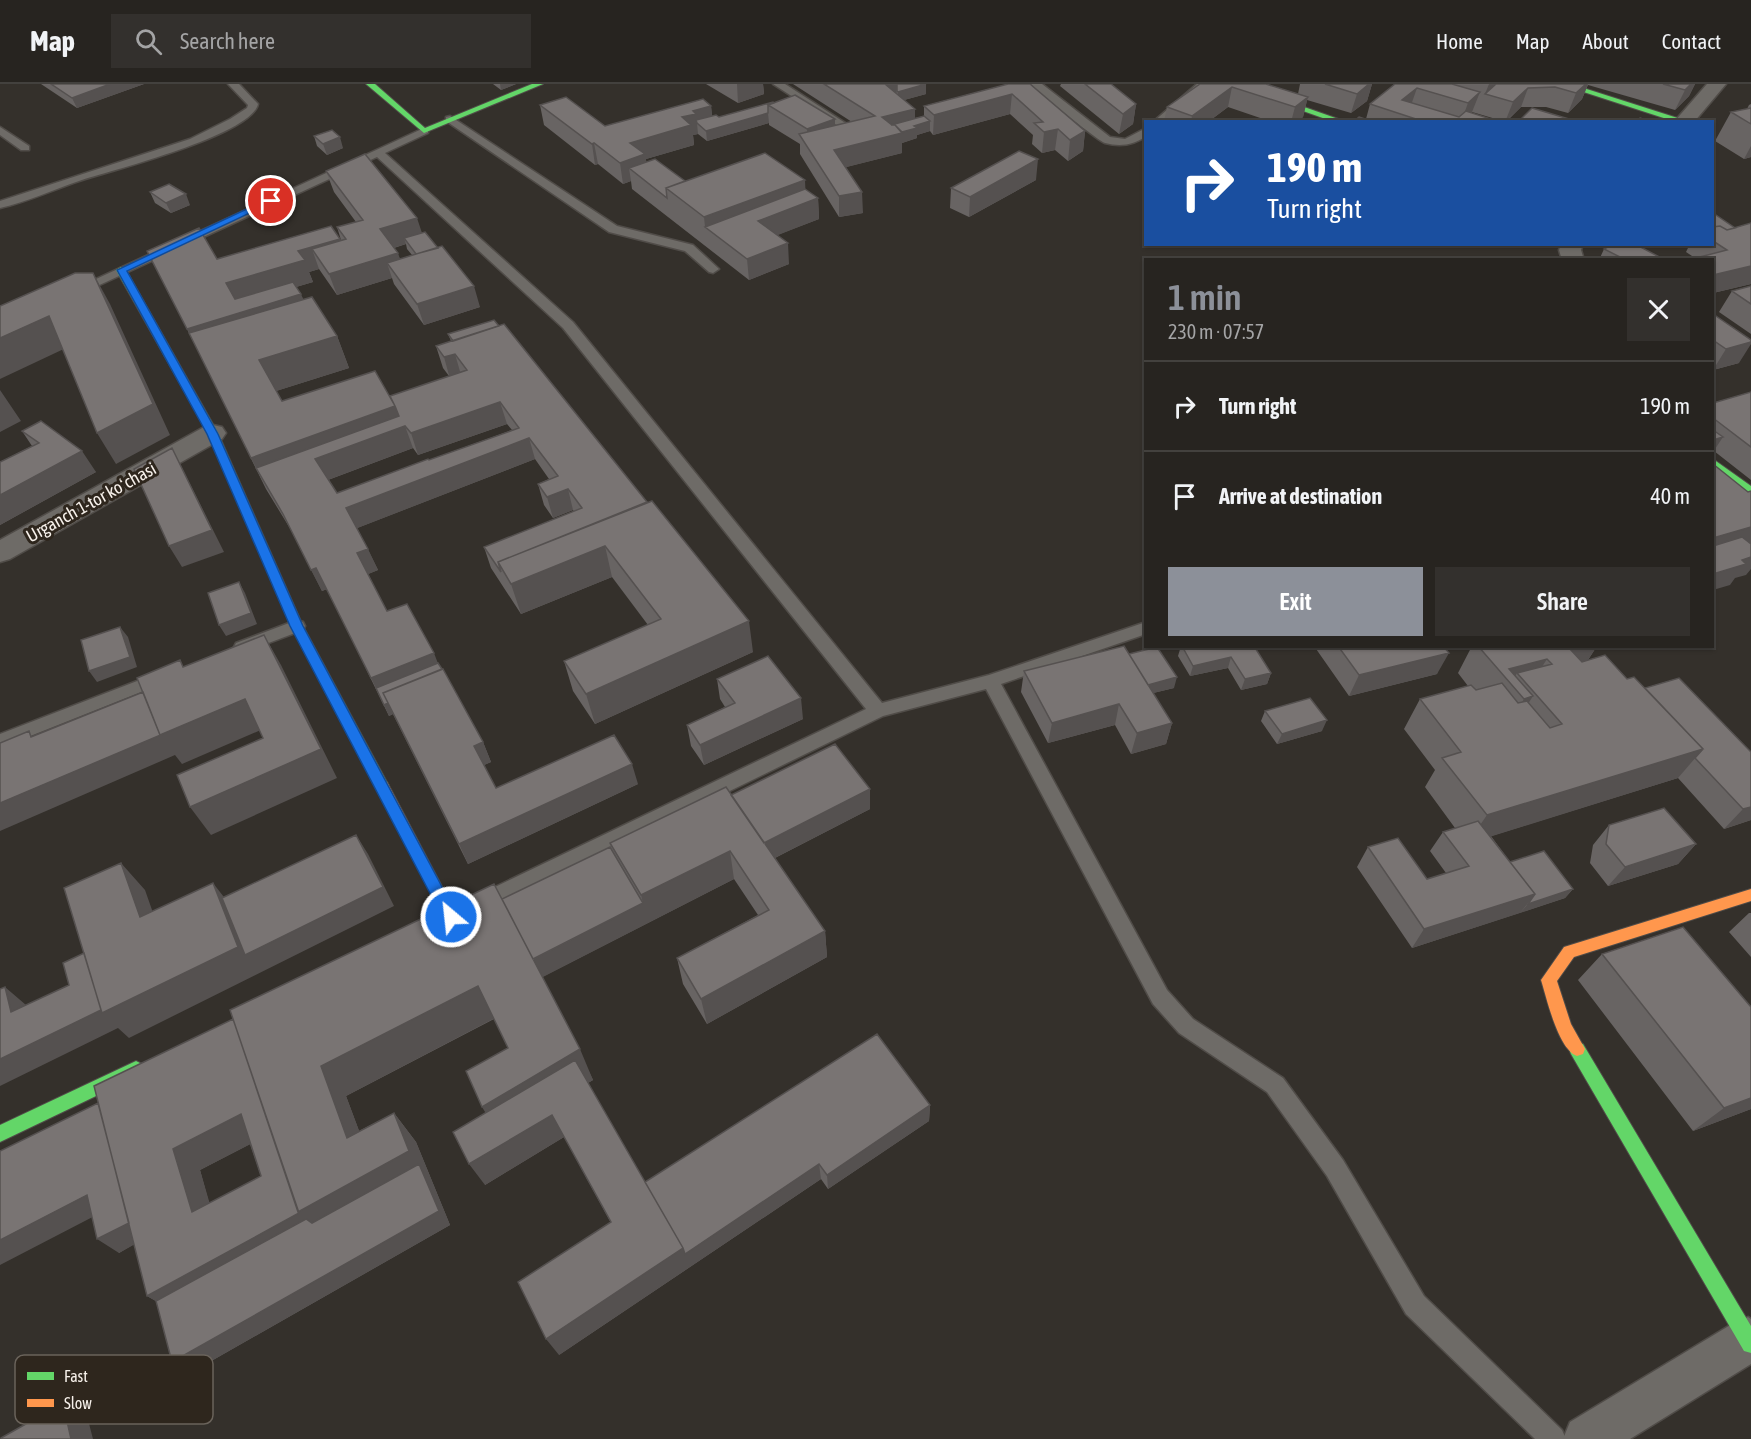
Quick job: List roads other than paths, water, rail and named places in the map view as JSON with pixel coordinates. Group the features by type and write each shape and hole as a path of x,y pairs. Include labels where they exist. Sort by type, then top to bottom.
{"street":[{"path":"370,84 424,131 539,84"},
{"path":"1231,84 1337,120"},
{"path":"1563,84 1680,120"},
{"path":"1684,120 1717,84"},
{"path":"122,270 213,434 297,626 451,917 408,938"},
{"name":"Urganch 1-tor koʻchasi","path":"0,552 213,434"},
{"path":"1714,463 1751,492"},
{"path":"1587,1439 1750,1341 1564,1027 1549,980 1569,952 1751,895"},
{"path":"0,1134 150,1062"}],"lane":[{"path":"0,205 58,183 174,148 236,122 252,109 253,104 233,84"},
{"path":"778,84 845,126"},
{"path":"1036,84 1107,140 1125,142 1135,140 1144,133"},
{"path":"1160,120 1203,84"},
{"path":"450,119 613,229 690,248 713,269"},
{"path":"0,130 25,148"},
{"path":"61,298 424,131"},
{"path":"378,152 568,325 878,711"},
{"path":"231,651 297,626"},
{"path":"451,917 878,711 991,681 1144,629"},
{"path":"0,741 176,672"},
{"path":"991,681 1160,997 1186,1026 1275,1084 1335,1168 1415,1305 1553,1439"}]}
